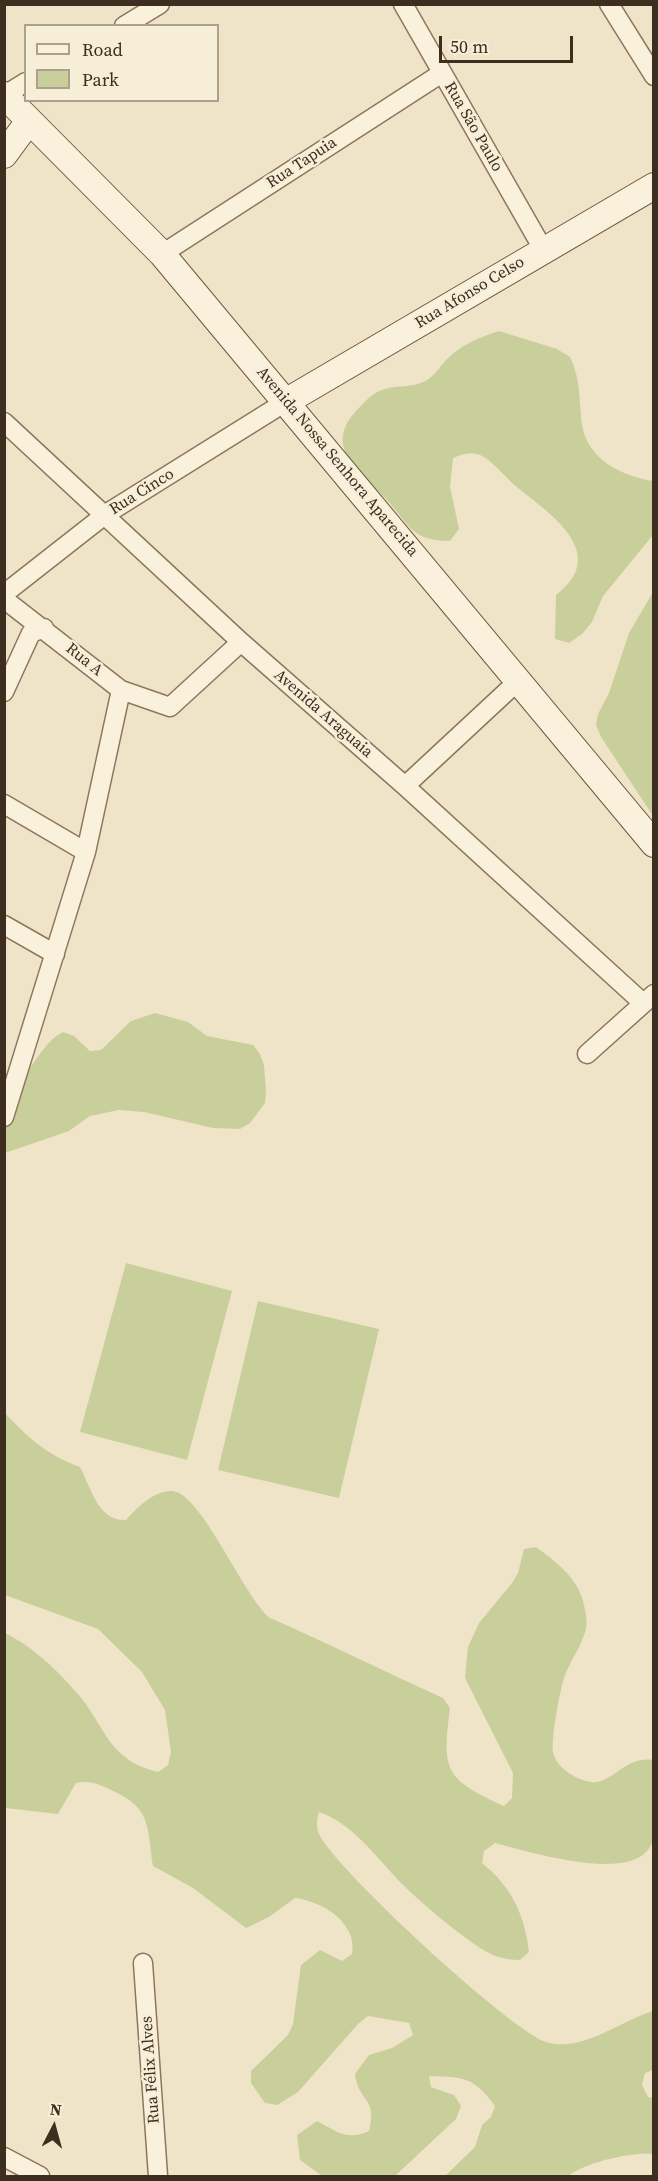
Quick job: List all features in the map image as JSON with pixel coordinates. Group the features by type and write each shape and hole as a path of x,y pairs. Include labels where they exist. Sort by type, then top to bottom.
{"street":[{"path":"127,24 160,4"},
{"name":"Rua São Paulo","path":"403,4 543,249"},
{"path":"609,4 654,76"},
{"name":"Rua Tapuia","path":"162,254 442,73"},
{"path":"4,95 24,83"},
{"name":"Avenida Nossa Senhora Aparecida","path":"4,95 162,254 287,401 654,844"},
{"path":"4,155 29,121"},
{"name":"Rua Afonso Celso","path":"287,401 654,186"},
{"name":"Rua Cinco","path":"4,594 106,514 287,401"},
{"name":"Avenida Araguaia","path":"4,422 106,514 241,642 648,999"},
{"name":"Rua A","path":"4,599 121,690 170,707 241,642"},
{"path":"4,692 31,633 44,628"},
{"path":"405,786 518,681"},
{"path":"4,1117 86,852 121,690"},
{"path":"4,804 86,852"},
{"path":"4,925 55,954"},
{"path":"587,1054 648,999"},
{"name":"Rua Félix Alves","path":"143,1964 158,2176"},
{"path":"4,2157 40,2176"}],"green space":[{"path":"499,331 557,349 570,357 578,382 582,425 591,448 599,457 618,470 653,481 653,535 603,596 592,622 582,634 569,643 555,639 556,595 571,580 578,565 577,550 570,536 559,523 493,464 476,454 464,454 453,458 450,487 459,529 450,541 437,540 419,535 412,530 357,469 344,448 343,437 347,424 372,395 380,390 415,385 425,381 458,350"},
{"path":"653,592 653,816 601,737 596,725 598,714 609,693 629,633"},
{"path":"155,1013 188,1022 207,1036 253,1045 264,1065 266,1090 265,1103 250,1123 240,1129 213,1128 144,1112 119,1110 90,1116 69,1131 5,1153 6,1125 11,1102 28,1070 52,1040 63,1032 74,1036 90,1051 101,1050 131,1021"},
{"path":"126,1263 232,1291 187,1460 80,1432"},
{"path":"258,1301 379,1329 339,1498 218,1470"},
{"path":"5,1413 39,1445 80,1467 92,1494 102,1510 109,1515 116,1519 126,1520 141,1505 158,1494 172,1491 183,1496 196,1508 209,1526 247,1589 270,1618 443,1698 450,1708 447,1746 452,1770 458,1779 469,1788 504,1806 512,1798 513,1773 465,1678 468,1647 479,1623 518,1573 524,1549 536,1547 571,1577 583,1601 587,1626 563,1682 558,1702 553,1752 558,1763 568,1772 591,1782 606,1779 634,1762 653,1760 655,1821 653,1839 645,1854 628,1861 607,1864 556,1858 495,1843 484,1851 482,1863 509,1892 524,1926 529,1952 520,1960 515,1960 489,1953 448,1925 408,1890 366,1845 339,1822 319,1812 317,1829 332,1853 356,1880 425,1947 498,2010 546,2042 560,2044 587,2040 653,2011 653,2070 645,2073 642,2085 648,2097 653,2098 653,2154 609,2159 586,2166 568,2176 445,2176 475,2147 482,2125 491,2117 495,2106 481,2089 467,2080 429,2076 431,2087 454,2095 461,2106 456,2119 395,2176 322,2176 300,2160 297,2135 317,2121 347,2135 369,2131 371,2112 355,2074 369,2055 392,2048 413,2035 409,2023 368,2016 358,2024 298,2092 277,2105 265,2103 251,2083 251,2071 288,2035 293,2024 301,1965 320,1950 342,1961 352,1954 352,1943 344,1923 326,1909 295,1898 269,1917 246,1928 193,1888 153,1866 148,1830 141,1812 124,1797 98,1784 76,1783 58,1814 5,1808 5,1633 35,1652 62,1677 78,1694 118,1751 128,1759 141,1767 158,1772 168,1765 171,1752 165,1710 142,1672 98,1629 5,1595"}]}
